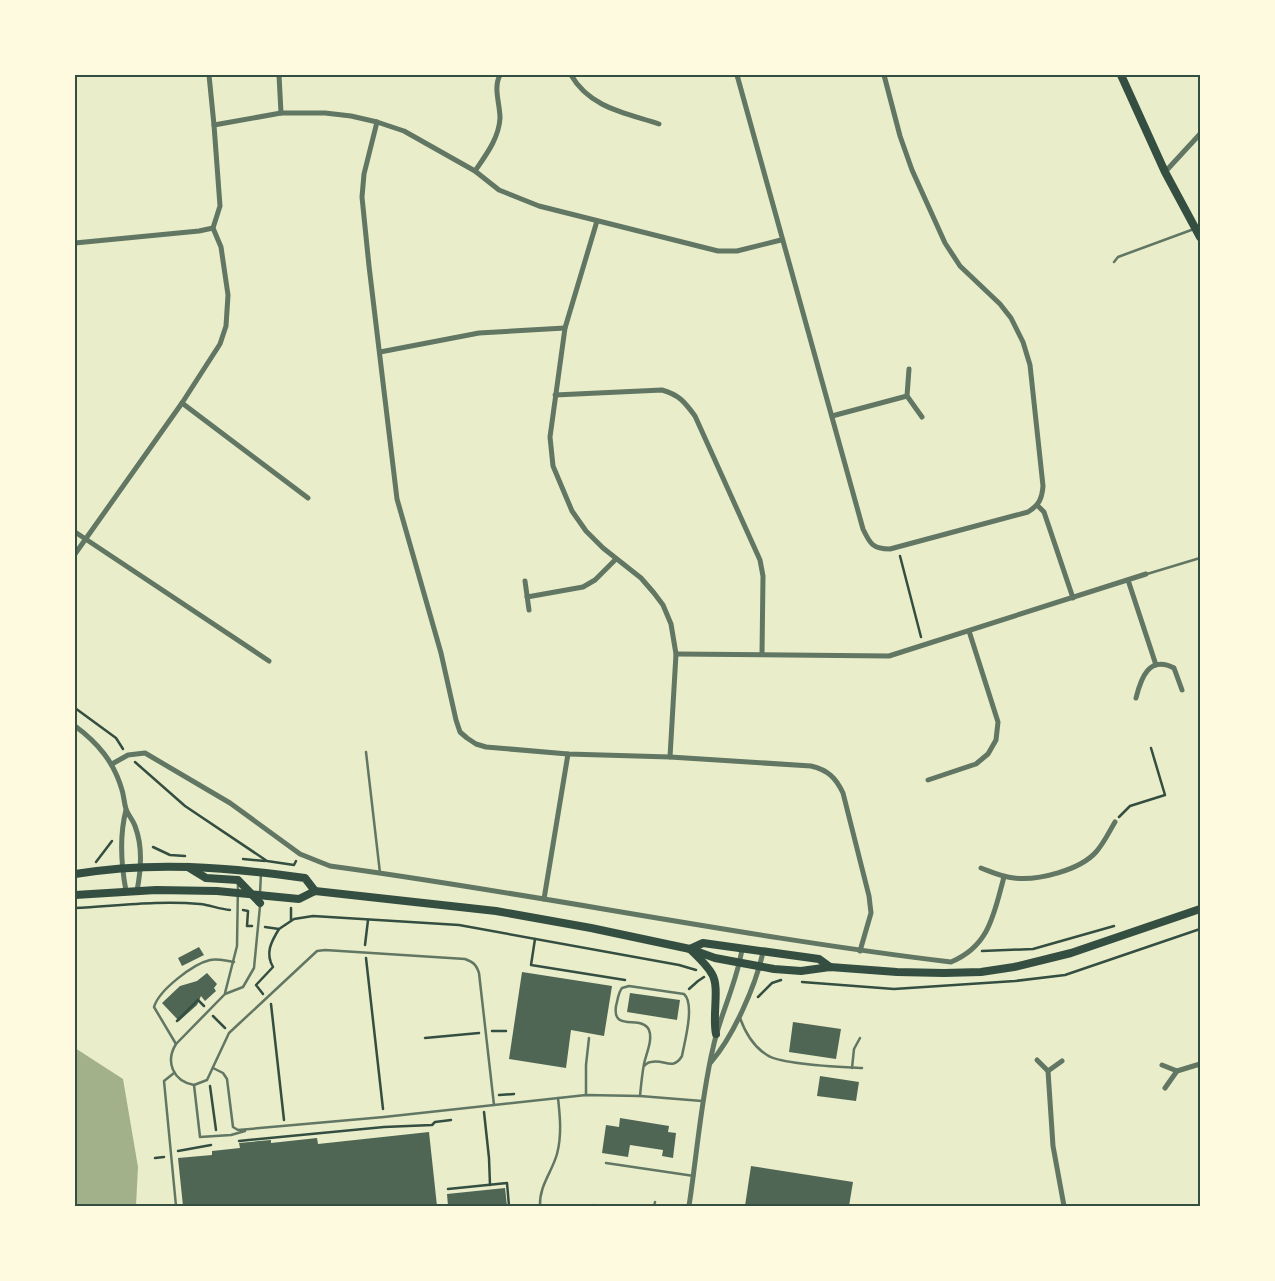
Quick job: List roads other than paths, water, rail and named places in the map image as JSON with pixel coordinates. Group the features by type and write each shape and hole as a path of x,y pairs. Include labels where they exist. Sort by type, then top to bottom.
{"main road":[{"path":"1121,75 1165,172 1200,237"},
{"path":"75,874 141,866 239,869 305,878 316,890"},
{"path":"186,866 206,878 238,880 256,894 260,903"},
{"path":"75,895 126,891 238,892 299,899 316,890 496,911 690,949 715,958 774,969 801,971 830,967 944,973 981,972 1014,967 1070,953 1200,909"},
{"path":"690,949 703,943 819,959 830,967"},
{"path":"690,949 714,979 714,1025 716,1034"}],"street":[{"path":"75,554 182,403 220,344 226,326 228,295 221,247 213,228 220,206 209,75"},
{"path":"279,75 281,113"},
{"path":"475,171 488,152 497,133 500,118 497,91 500,75"},
{"path":"572,75 582,91 599,104 659,124"},
{"path":"738,75 862,529 873,545 880,549 897,547 1019,516 1038,506 1043,486 1030,365 1023,342 1011,318 1000,304 960,266 945,243 909,162 884,75"},
{"path":"214,125 281,113 324,113 352,116 404,131 475,171 499,190 539,206 718,252 737,251 782,240"},
{"path":"376,122 364,174 362,197 397,499 441,653 460,732 476,744 486,747 568,754 670,757 820,768 838,782 843,793 869,896 870,914 860,951"},
{"path":"1165,172 1200,134"},
{"path":"597,220 565,328 550,437 553,466 572,511 586,531 603,548 641,578 663,605 671,624 676,654 670,757"},
{"path":"75,243 213,228"},
{"path":"380,352 479,333 565,328"},
{"path":"909,369 907,396 922,417"},
{"path":"555,395 662,390 675,394 685,402 695,416 760,560 763,576 762,654"},
{"path":"832,416 907,396"},
{"path":"182,403 308,498"},
{"path":"1038,506 1044,512 1073,598"},
{"path":"75,532 269,661"},
{"path":"527,597 583,587 595,580 616,559"},
{"path":"676,654 889,656 1146,574"},
{"path":"1128,580 1156,665"},
{"path":"524,581 529,610"},
{"path":"928,780 976,764 988,754 996,740 998,722 969,631"},
{"path":"1136,698 1142,678 1150,667 1156,665 1174,668 1182,690"},
{"path":"75,726 92,738 103,751 112,764 122,789 126,810 140,840 141,866 137,891"},
{"path":"112,764 128,755 145,753 230,803 300,854 330,866 544,898 860,951 950,962 970,951 981,942 989,928 1004,877"},
{"path":"544,898 568,754"},
{"path":"126,810 122,826 122,868 126,891"},
{"path":"981,868 1004,877 1029,879 1040,878 1068,869 1087,860 1096,852 1115,822"},
{"path":"688,1206 716,1034 740,963 742,949"},
{"path":"710,1063 722,1047 738,1015 760,966 763,952"},
{"path":"1037,1060 1048,1071 1053,1146 1064,1206"},
{"path":"1048,1071 1062,1061"},
{"path":"1165,1088 1177,1071 1200,1064"},
{"path":"1162,1065 1177,1071"}],"lane":[{"path":"1114,262 1118,257 1195,228"},
{"path":"1146,574 1200,558"},
{"path":"366,752 380,873"},
{"path":"225,994 238,939 239,869"},
{"path":"256,894 261,871"},
{"path":"260,903 254,968 243,987 225,994 176,1044 171,1052 171,1063 174,1072 180,1080 194,1085 207,1080 229,1033 316,951 465,959 473,962 479,973 494,1105"},
{"path":"176,1044 154,1007 156,1000 182,976 203,963 212,959 234,962"},
{"path":"640,1096 644,1066 649,1043 650,1031 646,1026 639,1023 622,1022 617,1018 615,1012 619,992 622,988 629,986 684,994 688,998 690,1007 682,1056 679,1061 673,1064 652,1062 644,1066"},
{"path":"738,1015 744,1030 767,1056 782,1061 862,1068"},
{"path":"586,1095 586,1065 589,1038"},
{"path":"852,1068 854,1049 860,1038"},
{"path":"213,1067 223,1073 227,1079 235,1129 285,1127 384,1118 586,1095 640,1096 704,1101"},
{"path":"174,1072 164,1081 176,1206"},
{"path":"194,1085 200,1137 231,1135 251,1129"},
{"path":"540,1206 539,1195 553,1164 559,1144 561,1122 558,1098"},
{"path":"606,1163 694,1176"},
{"path":"654,1206 655,1202"}]}
